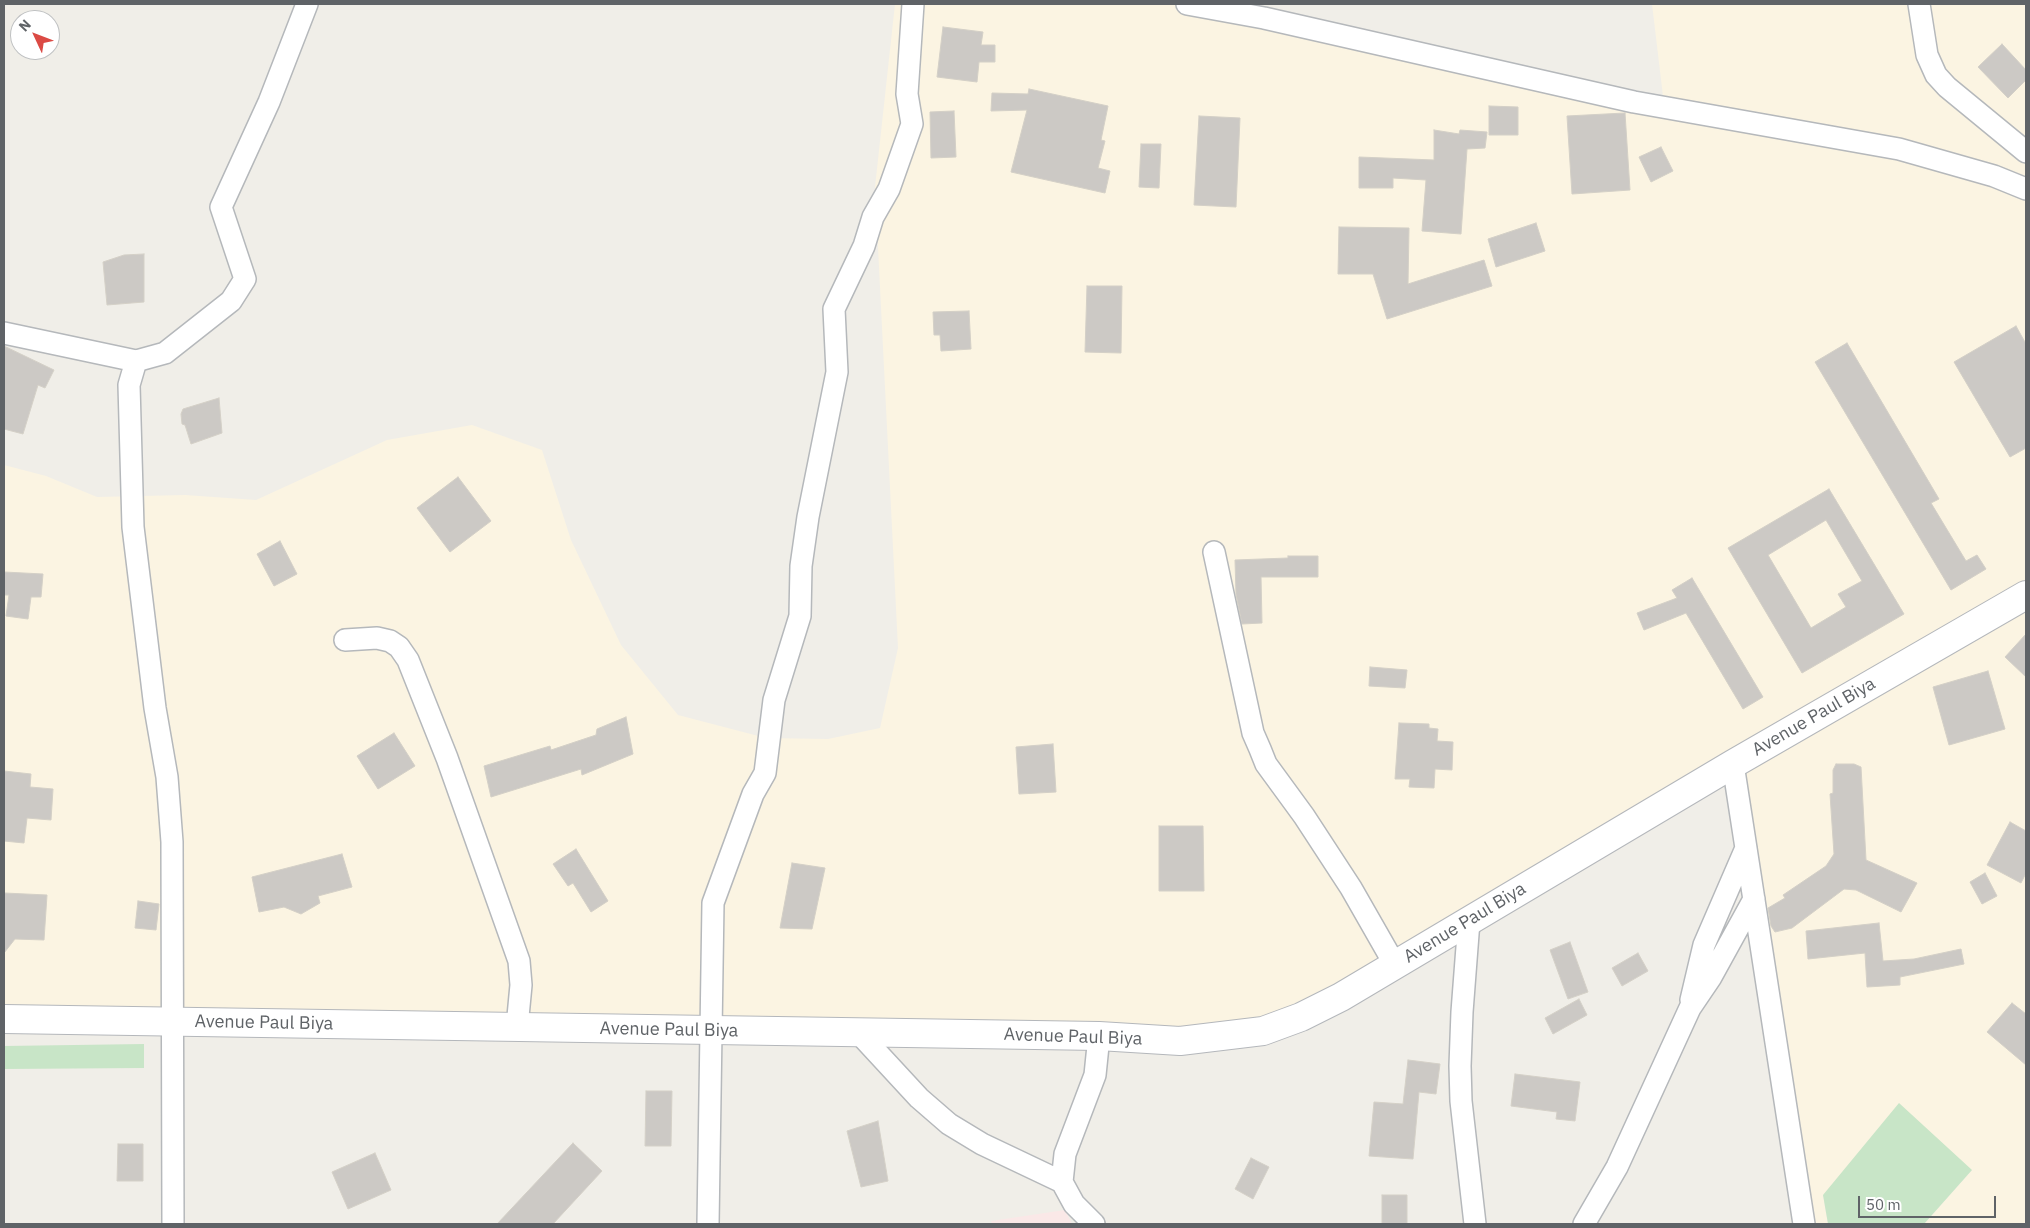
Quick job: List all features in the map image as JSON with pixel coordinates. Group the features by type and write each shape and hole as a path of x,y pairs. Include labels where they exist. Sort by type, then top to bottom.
{"main road":[{"name":"Avenue Paul Biya","path":"4,1019 1099,1036 1180,1041 1262,1031 1288,1022 1333,1001 1733,764 2026,595"}],"street":[{"path":"4,333 136,361 165,352 231,300 245,279 222,207 270,102 307,4"},
{"path":"708,1224 713,903 753,794 765,773 774,700 800,616 801,566 808,517 837,372 834,309 864,246 873,217 892,184 912,124 907,94 913,4"},
{"path":"1187,4 1264,18 1634,102 1898,148 1994,176 2026,189"},
{"path":"1919,4 1927,55 1936,75 1947,87 2026,152"},
{"path":"136,361 130,385 133,527 155,708 167,778 172,842 171,935 174,1022 173,1224"},
{"path":"1214,552 1254,733 1266,764 1304,816 1351,888 1395,965"},
{"path":"345,640 377,638 390,641 399,647 408,660 447,758 519,961 521,984 517,1027"},
{"path":"1733,764 1804,1224"},
{"path":"1690,1008 1696,970 1704,945 1746,848"},
{"path":"1584,1224 1625,1151 1690,1008 1711,976 1754,899"},
{"path":"1469,921 1460,1066 1461,1101 1475,1224"},
{"path":"858,1032 919,1098 949,1124 982,1144 1062,1182"},
{"path":"1094,1224 1074,1204 1062,1182 1065,1154 1095,1075 1099,1036"}],"shaded area":[{"path":"895,4 1171,4 1570,95 1665,113 1652,4 2026,4 2026,1224 1924,1224 1972,1170 1823,1195 1828,1224 1803,1224 1732,764 1271,1026 1192,1037 4,1018 4,465 46,476 97,497 185,495 256,500 387,440 472,425 542,450 571,540 621,645 678,715 766,738 828,739 880,728 898,648 875,187"},
{"path":"1065,1210 1072,1224 992,1224 991,1221"}],"green space":[{"path":"144,1044 144,1068 4,1069 4,1046"},
{"path":"1899,1103 1972,1170 1924,1224 1828,1224 1823,1195"}],"building":[{"path":"943,27 983,32 981,45 995,45 995,62 979,62 977,82 937,77"},
{"path":"2002,44 2026,70 2026,80 2008,98 1978,67"},
{"path":"1029,89 1108,106 1101,140 1105,141 1098,168 1110,171 1105,193 1011,172 1027,110 991,111 992,93 1028,94"},
{"path":"1489,106 1518,107 1518,135 1489,135"},
{"path":"954,111 956,157 931,158 930,112"},
{"path":"1625,113 1630,190 1572,194 1567,116"},
{"path":"1199,116 1240,118 1236,207 1194,205"},
{"path":"1434,130 1459,134 1460,130 1487,132 1485,148 1467,149 1461,234 1422,231 1426,180 1393,178 1393,188 1359,188 1359,157 1434,160"},
{"path":"1141,144 1161,144 1159,188 1139,187"},
{"path":"1661,147 1673,171 1651,182 1639,157"},
{"path":"1536,223 1545,251 1496,267 1488,239"},
{"path":"1339,227 1409,228 1408,284 1484,260 1492,286 1387,319 1373,274 1338,274"},
{"path":"144,254 144,302 107,305 103,262 124,255"},
{"path":"1087,286 1122,286 1121,353 1085,352"},
{"path":"969,311 971,349 941,351 940,335 934,335 933,312"},
{"path":"2016,326 2026,344 2026,448 2010,457 1954,362"},
{"path":"1847,343 1939,499 1931,503 1966,561 1977,555 1986,569 1951,590 1815,362"},
{"path":"4,346 54,370 45,388 38,385 23,434 4,429"},
{"path":"219,398 222,433 191,444 185,425 182,424 181,414 183,409"},
{"path":"458,477 491,521 450,552 417,508"},
{"path":"1829,489 1904,614 1802,673 1728,548","holes":["1826,520 1862,581 1838,594 1846,607 1811,628 1768,555"]},
{"path":"280,541 297,574 274,586 257,554"},
{"path":"1288,556 1318,556 1318,577 1261,577 1262,623 1242,624 1236,594 1235,560 1288,558"},
{"path":"4,572 43,574 41,597 31,597 28,619 6,616 9,595 4,595"},
{"path":"1692,578 1763,697 1743,709 1686,613 1644,630 1637,613 1677,598 1672,590"},
{"path":"2026,634 2026,677 2005,657"},
{"path":"1370,667 1407,670 1405,688 1369,686"},
{"path":"1988,671 2005,729 1949,745 1933,687"},
{"path":"626,717 633,754 582,775 581,769 491,797 484,766 550,746 551,750 596,735 597,729"},
{"path":"1399,723 1429,724 1429,728 1438,729 1437,741 1453,742 1452,770 1435,769 1434,788 1409,787 1410,779 1395,779"},
{"path":"394,733 415,766 378,789 357,756"},
{"path":"1053,744 1056,792 1019,794 1016,747"},
{"path":"1836,764 1854,764 1861,767 1866,860 1917,883 1901,912 1856,890 1844,889 1792,928 1775,932 1771,926 1768,908 1785,898 1783,895 1826,866 1834,854 1830,794 1833,793 1833,770"},
{"path":"4,771 31,774 30,787 53,789 51,820 27,818 24,843 4,841"},
{"path":"2010,822 2026,831 2026,873 2021,883 1987,865"},
{"path":"1159,826 1203,826 1204,891 1159,891"},
{"path":"576,849 608,901 591,912 573,883 568,886 553,864"},
{"path":"342,854 352,887 318,896 320,903 301,914 284,907 259,912 252,877"},
{"path":"792,863 825,868 812,929 780,928"},
{"path":"1985,873 1997,896 1982,904 1970,882"},
{"path":"4,893 47,895 44,940 15,939 4,953"},
{"path":"138,901 159,904 156,930 135,928"},
{"path":"1879,923 1883,961 1914,959 1961,949 1964,964 1900,977 1900,985 1867,987 1865,953 1808,959 1806,931"},
{"path":"1570,942 1588,992 1568,999 1550,950"},
{"path":"1638,953 1648,971 1622,986 1612,968"},
{"path":"1579,999 1587,1015 1553,1034 1545,1018"},
{"path":"2012,1003 2026,1014 2026,1065 1987,1032"},
{"path":"1408,1060 1440,1064 1436,1094 1419,1092 1413,1159 1369,1156 1374,1102 1403,1104"},
{"path":"1515,1074 1580,1082 1575,1121 1556,1119 1557,1112 1511,1106"},
{"path":"646,1091 672,1091 671,1146 645,1146"},
{"path":"878,1121 888,1181 861,1187 847,1131"},
{"path":"573,1143 602,1171 553,1224 497,1224"},
{"path":"118,1144 143,1144 143,1181 117,1181"},
{"path":"375,1153 391,1190 348,1209 332,1172"},
{"path":"1251,1158 1269,1167 1253,1199 1235,1189"},
{"path":"1382,1195 1407,1195 1407,1224 1382,1224"}]}
